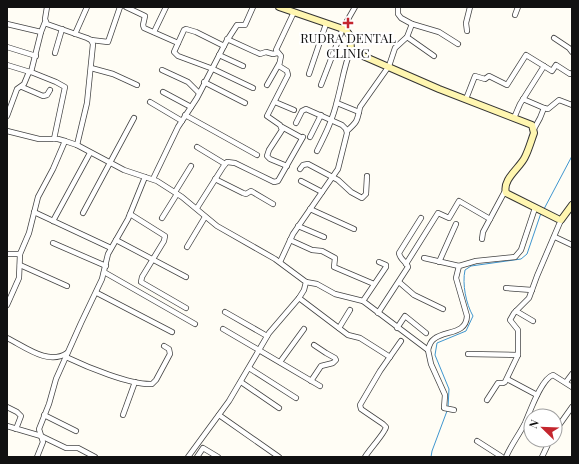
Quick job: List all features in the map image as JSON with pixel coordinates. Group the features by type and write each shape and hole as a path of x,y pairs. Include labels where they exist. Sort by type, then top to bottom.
{"street":[{"path":"7,116 18,89 24,84 36,56 41,32 45,22 47,7"},
{"path":"75,34 87,7"},
{"path":"45,22 49,25 91,40 108,42 120,7"},
{"path":"126,7 144,14 145,17 143,26 178,43"},
{"path":"154,32 166,7"},
{"path":"153,179 185,115 213,69 227,39 237,25 245,25 253,7"},
{"path":"279,7 326,24 342,28 350,36 351,49 345,63 337,103 317,151"},
{"path":"321,85 342,28 355,7"},
{"path":"398,7 400,16 412,24 439,32 458,44"},
{"path":"467,31 466,22 470,7"},
{"path":"515,15 518,7"},
{"path":"277,53 277,48 294,12"},
{"path":"7,24 41,32"},
{"path":"309,74 326,24"},
{"path":"280,262 298,226 340,165 347,131 356,122 360,107 389,66 395,48 407,38 412,24"},
{"path":"224,46 196,32 186,29 184,30 174,52 253,88"},
{"path":"55,53 62,30"},
{"path":"407,38 434,56"},
{"path":"554,38 569,48 572,52"},
{"path":"227,39 260,54 266,52 273,54 277,53 282,56 267,85"},
{"path":"77,145 87,103 93,47 91,40"},
{"path":"7,47 36,56"},
{"path":"351,49 354,52 439,89 532,125 534,129"},
{"path":"466,100 475,76 485,79 489,76 507,85 526,54 552,71 556,65 570,74 572,73"},
{"path":"219,55 243,66"},
{"path":"197,208 227,162 235,163 276,182 281,178 302,137 282,127 267,116 288,75 288,72 280,67 279,64"},
{"path":"7,65 30,72 65,87 54,139"},
{"path":"514,118 523,99 544,66"},
{"path":"91,68 113,74 136,85"},
{"path":"162,70 188,82 199,93"},
{"path":"204,82 245,103"},
{"path":"22,87 43,96 47,95 50,90"},
{"path":"163,92 191,107"},
{"path":"523,99 544,108 548,108 559,100 572,104"},
{"path":"150,102 182,121"},
{"path":"275,102 294,110"},
{"path":"337,103 359,112"},
{"path":"482,239 483,232 505,191 510,177 525,158 534,129 539,122 544,108"},
{"path":"296,122 304,109 342,124 347,131"},
{"path":"185,115 257,155"},
{"path":"310,137 321,115"},
{"path":"83,213 134,118"},
{"path":"282,127 280,134 269,150 267,156 270,159 287,166"},
{"path":"7,131 39,139 65,141 77,145 109,163 145,178 153,179 197,208 205,217 221,229 280,262 306,282 317,284 335,294 363,301 428,350"},
{"path":"7,305 19,278 20,254 29,232 41,192 65,141"},
{"path":"197,147 225,164"},
{"path":"54,221 90,153"},
{"path":"300,169 303,165 308,164 341,182 354,194 362,198 366,194 367,176"},
{"path":"162,218 191,166"},
{"path":"37,457 43,442 39,429 54,385 84,316 97,293 106,266 108,254 130,214 145,178"},
{"path":"215,179 244,194 251,191 273,204"},
{"path":"301,181 322,192"},
{"path":"505,191 508,194 561,220"},
{"path":"406,264 438,213 449,218 459,201 490,218"},
{"path":"487,400 498,383 503,383 507,379 518,355 518,330 510,320 516,311 529,298 561,220 572,205"},
{"path":"424,258 459,266 476,261 511,258 517,256 521,250 536,208"},
{"path":"310,209 354,229"},
{"path":"34,212 111,248"},
{"path":"130,214 164,236 164,241 142,277 141,282 186,308"},
{"path":"187,247 205,217"},
{"path":"378,313 408,267 400,258 399,253 421,218"},
{"path":"439,262 456,224"},
{"path":"298,226 324,238"},
{"path":"555,236 572,245"},
{"path":"116,240 186,277"},
{"path":"290,240 312,250 322,251 335,258 334,267 374,284"},
{"path":"53,243 106,266"},
{"path":"7,254 20,254"},
{"path":"363,301 386,266 379,262"},
{"path":"20,265 67,286"},
{"path":"453,410 444,408 445,394 431,364 428,350 435,338 460,329 467,319 456,278 459,266"},
{"path":"104,272 195,324"},
{"path":"188,457 241,382 267,336 299,298 304,290 306,282"},
{"path":"399,282 414,295 443,309"},
{"path":"506,288 532,290"},
{"path":"97,293 172,332"},
{"path":"299,298 349,336 360,338 390,357"},
{"path":"339,328 350,310"},
{"path":"516,311 533,321"},
{"path":"225,312 267,336"},
{"path":"397,328 405,316 426,333"},
{"path":"223,329 320,386"},
{"path":"280,362 304,329"},
{"path":"7,338 35,353 42,355 66,355 98,371 135,382 150,384 155,382 170,354 169,349 164,346"},
{"path":"365,457 376,441 384,433 386,427 361,409 360,405 401,341"},
{"path":"311,381 321,366 333,363 336,360 314,344"},
{"path":"468,354 518,355"},
{"path":"249,368 296,398"},
{"path":"566,382 572,374"},
{"path":"506,457 526,420 537,395 552,375 566,382 572,387"},
{"path":"507,379 537,395"},
{"path":"123,415 135,382"},
{"path":"241,382 279,408"},
{"path":"563,419 572,406"},
{"path":"7,407 17,412 20,416 16,429"},
{"path":"44,415 76,431"},
{"path":"219,415 279,457"},
{"path":"7,426 41,436 66,448 78,448 95,457"},
{"path":"477,441 502,457"},
{"path":"195,448 200,452"},
{"path":"197,457 204,448 215,456"}],"waterway":[{"path":"544,209 572,156"},
{"path":"448,408 449,389 435,355 437,343 466,331 473,316 468,306 465,294 465,270 471,266 521,259 527,254 541,213"},
{"path":"431,457 447,411"}],"place":[{"name":"RUDRA DENTAL CLINIC","path":"348,23"}]}
